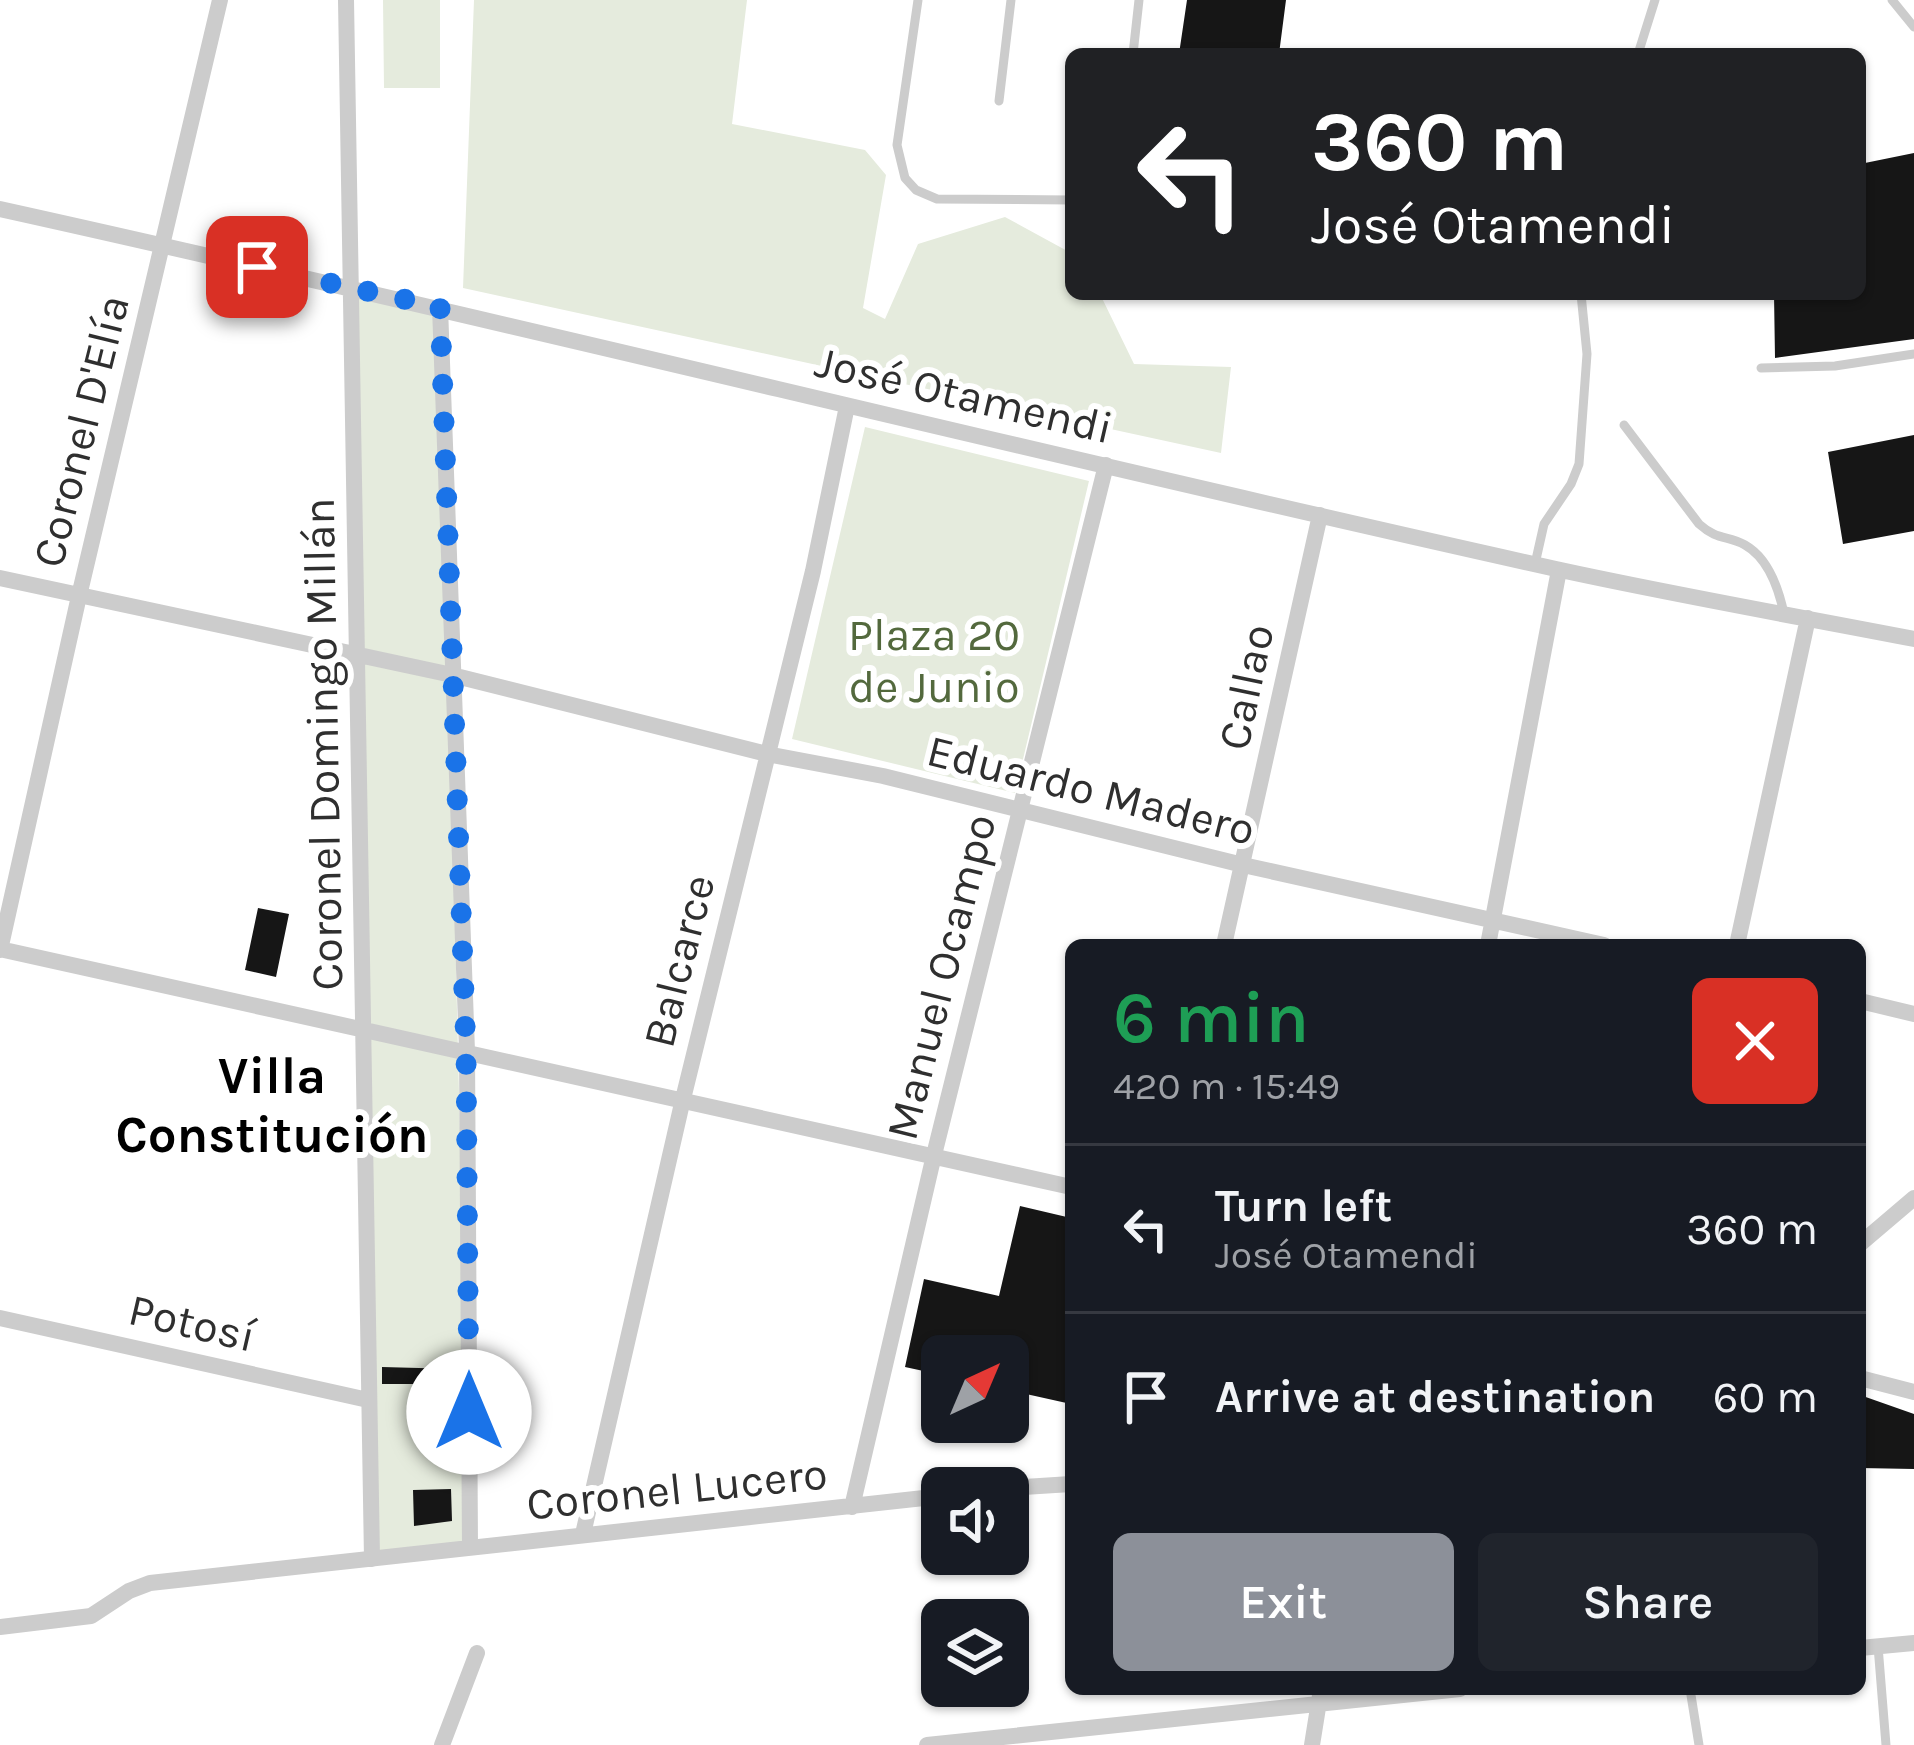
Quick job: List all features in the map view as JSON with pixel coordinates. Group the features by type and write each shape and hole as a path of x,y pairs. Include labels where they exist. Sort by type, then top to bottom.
{"street":[{"name":"Coronel D'Elía","path":"0,949 220,0"},
{"name":"Coronel Domingo Millán","path":"346,0 372,1559"},
{"name":"José Otamendi","path":"0,209 440,307 1559,570 1914,639"},
{"path":"440,307 466,1051 470,1548"},
{"name":"Balcarce","path":"583,1534 683,1099 814,571 847,406"},
{"name":"Manuel Ocampo","path":"852,1507 934,1155 1106,465"},
{"name":"Callao","path":"1225,939 1320,515"},
{"path":"1489,939 1559,570"},
{"name":"Eduardo Madero","path":"0,578 452,675 767,754 884,776 1243,865 1576,939"},
{"path":"1737,939 1808,619"},
{"path":"0,949 1065,1186"},
{"path":"1866,1002 1914,1014"},
{"path":"1866,1239 1914,1198"},
{"name":"Potosí","path":"0,1318 368,1400"},
{"path":"1866,1380 1914,1392"},
{"path":"1029,1487 1065,1484"},
{"name":"Coronel Lucero","path":"0,1627 91,1616 150,1583 921,1499"},
{"path":"1869,1647 1914,1642"},
{"path":"442,1745 477,1653"},
{"path":"927,1745 1320,1696 1312,1745"}],"lane":[{"path":"918,0 897,146 905,178 916,190 937,200 1065,200"},
{"path":"998,101 1011,0"},
{"path":"1134,48 1139,0"},
{"path":"1640,48 1655,0"},
{"path":"1892,0 1914,27"},
{"path":"1535,564 1544,524 1579,464 1587,353 1582,300"},
{"path":"1761,368 1835,366 1914,354"},
{"path":"1624,425 1699,524 1714,537 1743,543 1756,555 1774,581 1784,614"},
{"path":"1869,1647 1886,1745"},
{"path":"1691,1695 1699,1745"}],"green space":[{"path":"383,0 440,0 440,88 384,88"},
{"path":"474,0 747,0 732,124 865,150 886,175 863,308 885,319 918,244 1005,217 1065,250 1065,300 1103,300 1134,364 1231,367 1221,453 463,288"},
{"path":"350,288 440,307 470,1548 372,1559"},
{"name":"Plaza 20 de Junio","path":"865,427 1089,481 1015,793 792,739"}],"building":[{"path":"1187,0 1286,0 1280,48 1180,48"},
{"path":"1914,153 1914,339 1775,358 1774,300 1866,300 1866,163"},
{"path":"1914,435 1914,531 1843,544 1828,452"},
{"path":"258,908 289,914 276,977 245,970"},
{"path":"1020,1206 1065,1217 1065,1403 1029,1395 1029,1335 921,1335 921,1370 905,1367 924,1279 999,1296"},
{"path":"382,1367 456,1369 456,1384 382,1384"},
{"path":"1866,1397 1914,1414 1914,1469 1866,1468"},
{"path":"451,1489 452,1521 414,1526 413,1490"}],"district":[{"name":"Villa Constitución","path":"272,1105"}],"route":[{"path":"257,267 440,307 466,1051 469,1412"}]}
